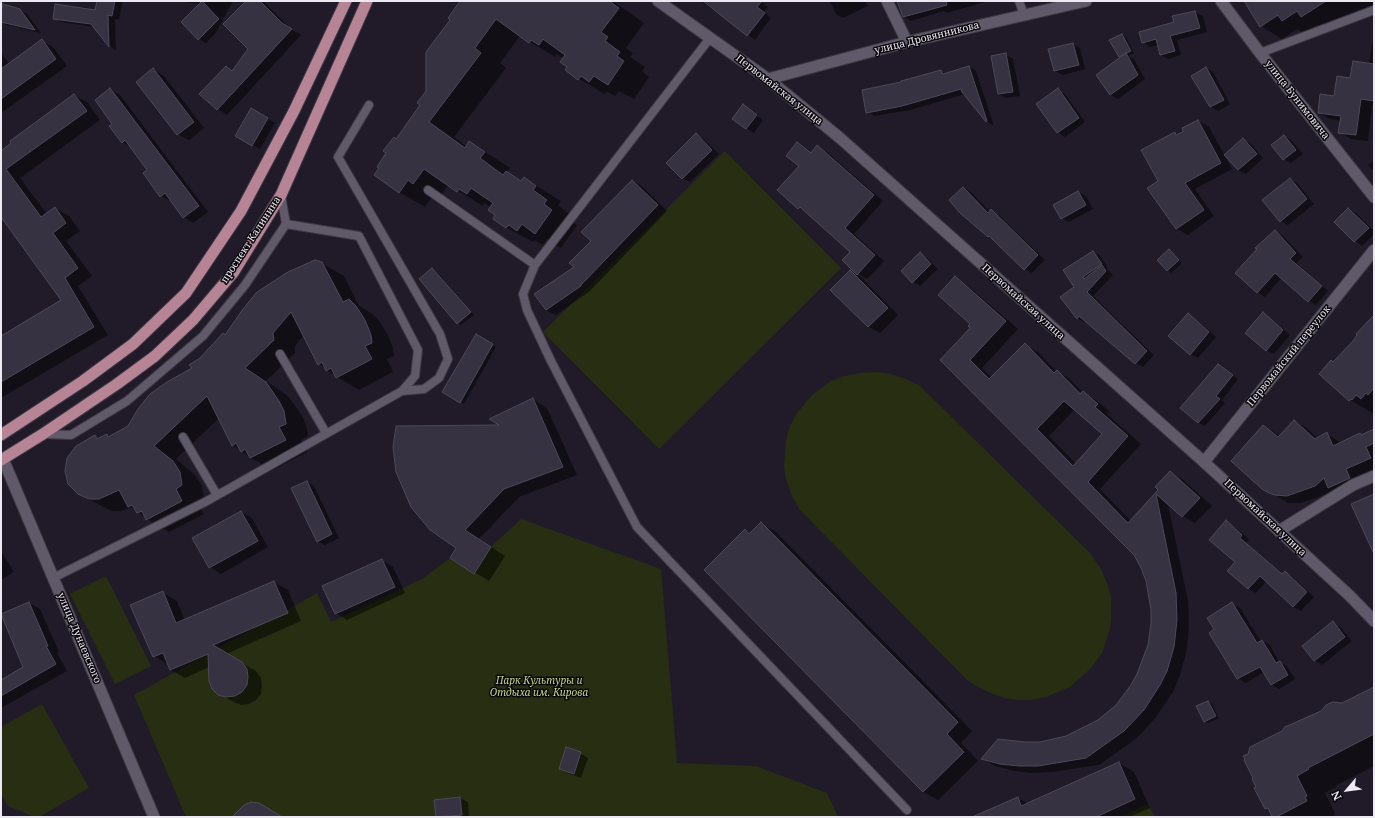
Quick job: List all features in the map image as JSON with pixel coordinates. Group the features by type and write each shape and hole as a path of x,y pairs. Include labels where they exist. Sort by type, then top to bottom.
{"main road":[{"path":"1,435 83,381 133,344 186,292 241,211 294,111 346,1"},
{"name":"проспект Калинина","path":"2,460 117,384 155,356 193,320 232,273 281,195 367,1"}],"street":[{"name":"Первомайская улица","path":"658,1 768,79 840,138 1204,462 1350,596 1374,621"},
{"path":"887,1 907,42"},
{"name":"улица Дровянникова","path":"768,79 907,42 1086,1"},
{"name":"улица Бунимовича","path":"1222,1 1260,53 1374,198"},
{"name":"Первомайский переулок","path":"1204,462 1374,250"},
{"name":"улица Дунаевского","path":"2,460 154,817"},
{"path":"1279,531 1353,485 1374,476"}],"lane":[{"path":"1019,1 1024,15"},
{"path":"1260,53 1374,10"},
{"path":"710,38 535,265 523,294 527,310 551,361 637,527 907,810"},
{"path":"369,105 338,157 440,334 448,359 439,378 424,389 402,391"},
{"path":"428,190 535,265"},
{"path":"43,434 71,435 127,402 203,336 245,285 286,224 281,195"},
{"path":"53,578 217,495 402,391 415,376 418,350 359,236 286,224"},
{"path":"280,354 326,433"},
{"path":"183,437 217,495"}],"green space":[{"path":"725,151 841,268 659,449 543,332"},
{"path":"876,372 891,374 920,386 1090,553 1101,569 1111,597 1111,621 1109,632 1102,653 1090,669 1070,687 1046,697 1030,700 1019,700 1004,698 993,694 967,680 800,510 792,496 786,479 784,467 786,440 790,426 797,413 812,395 831,381 860,373"},
{"name":"Парк Культуры и Отдыха им. Кирова","path":"521,519 661,569 677,763 756,766 827,793 838,817 186,817 134,695 317,593 331,622 422,579 450,558 474,574 491,547"},
{"path":"106,576 151,666 115,684 70,594"},
{"path":"42,704 89,788 39,817 34,817 8,806 1,793 1,727"},
{"path":"1148,804 1155,817 1119,817"}],"building":[{"path":"97,1 115,1 112,16 108,15 109,47 91,24 53,19 55,4 95,10"},
{"path":"202,1 219,19 198,40 181,22"},
{"path":"246,1 260,1 282,23 292,29 217,110 199,94 226,66 232,71 248,49 223,24"},
{"path":"460,1 609,1 619,8 601,32 608,37 605,41 620,52 617,56 624,61 608,85 594,76 589,82 581,76 578,80 565,70 567,67 560,62 565,55 543,39 539,45 531,40 529,43 496,19 475,48 481,53 429,122 465,148 469,141 485,152 480,158 503,175 506,171 521,181 524,177 536,186 533,190 547,200 544,204 552,210 535,234 522,224 517,231 509,225 506,228 493,219 495,215 488,210 493,203 471,188 467,194 459,189 457,192 424,169 413,184 408,180 399,193 374,175 386,153 383,151 394,137 396,139 420,105 417,103 426,91 426,52 450,20 448,18"},
{"path":"703,1 762,1 757,7 765,13 747,36"},
{"path":"897,1 946,1 947,5 903,17"},
{"path":"1244,1 1326,1 1301,17 1297,11 1282,21 1278,15 1260,27"},
{"path":"3,4 20,9 35,30 1,22"},
{"path":"1195,11 1200,28 1170,36 1175,51 1160,55 1156,39 1142,43 1139,32 1174,22 1172,16"},
{"path":"1122,34 1131,51 1119,57 1109,40"},
{"path":"42,39 56,59 1,99 1,69"},
{"path":"1073,43 1079,65 1054,71 1048,49"},
{"path":"1006,53 1013,92 998,94 991,56"},
{"path":"1126,53 1138,75 1110,95 1096,75"},
{"path":"1353,61 1374,64 1374,101 1361,99 1356,135 1338,133 1341,116 1318,113 1320,94 1334,96 1337,76 1350,78"},
{"path":"969,66 987,121 986,122 961,89 902,106 866,113 862,90 901,82 941,70 943,74"},
{"path":"1206,67 1224,100 1210,107 1191,76"},
{"path":"153,68 194,122 177,135 136,82"},
{"path":"110,88 199,206 183,218 165,193 160,197 143,173 147,170 125,140 122,143 109,126 112,124 95,100"},
{"path":"1058,88 1079,118 1057,133 1036,104"},
{"path":"74,94 87,111 6,169 41,217 55,207 66,223 53,233 78,268 65,278 94,327 1,382 1,336 61,300 1,217 1,151 11,143 10,141"},
{"path":"743,104 757,115 746,129 732,119"},
{"path":"251,108 268,118 252,146 235,136"},
{"path":"1198,120 1221,163 1185,183 1204,210 1176,229 1147,188 1158,181 1141,150 1175,132 1176,135 1183,132 1182,128"},
{"path":"696,133 712,150 682,179 666,163"},
{"path":"1284,135 1296,150 1283,160 1271,145"},
{"path":"1243,138 1257,154 1238,170 1224,155"},
{"path":"797,142 811,153 817,145 874,195 845,228 875,255 857,275 842,260 850,252 800,207 798,209 777,190 799,166 786,156"},
{"path":"1290,178 1307,199 1280,222 1262,200"},
{"path":"632,180 658,205 581,286 546,310 534,294 574,267 569,263 591,241 581,232"},
{"path":"963,187 988,213 991,209 1038,255 1024,270 989,236 988,237 960,213 949,200"},
{"path":"1078,191 1086,205 1061,219 1053,205"},
{"path":"1348,208 1369,228 1354,242 1334,222"},
{"path":"1275,230 1296,253 1290,259 1322,286 1308,302 1275,273 1257,293 1235,273 1257,249 1255,248"},
{"path":"1169,249 1179,260 1167,271 1157,260"},
{"path":"1093,251 1102,264 1083,277 1084,279 1102,265 1106,271 1087,292 1147,351 1135,364 1079,316 1077,319 1060,297 1074,287 1063,270"},
{"path":"920,252 931,264 912,283 901,271"},
{"path":"315,260 322,262 343,302 349,299 356,306 365,320 371,335 372,343 365,346 372,359 336,378 331,368 326,371 322,362 318,365 291,312 273,333 274,340 245,368 266,382 279,401 284,411 286,424 279,427 286,440 250,458 245,449 241,452 236,443 232,446 207,396 154,446 173,461 180,472 182,485 176,489 182,501 146,520 142,511 137,513 132,505 128,507 119,490 99,499 89,499 78,494 68,484 65,471 67,458 76,446 95,435 97,439 107,434 108,437 128,426 138,409 150,394 167,382 192,368 189,365 200,358 223,333 225,335 257,292 288,272"},
{"path":"432,268 471,312 457,324 419,279"},
{"path":"850,270 888,308 868,327 830,290"},
{"path":"955,276 1006,321 970,360 989,379 1025,343 1054,373 1057,370 1080,394 1083,391 1098,404 1095,407 1128,436 1088,482 1128,523 1158,490 1155,487 1170,471 1200,498 1182,517 1156,494 1176,593 1177,620 1174,647 1167,671 1144,710 1124,731 1086,758 1038,766 1000,764 981,759 998,739 1040,742 1066,736 1098,720 1116,705 1131,685 1137,674 1148,645 1151,610 1146,581 1134,555 940,360 970,328 968,326 970,324 938,295","holes":["1064,401 1102,434 1073,466 1037,429"]},
{"path":"1263,312 1283,330 1266,351 1245,333"},
{"path":"1188,313 1209,332 1190,355 1168,336"},
{"path":"1374,315 1374,388 1368,395 1366,393 1361,399 1356,395 1349,401 1319,374 1331,360 1333,362 1353,341 1357,335 1356,334"},
{"path":"476,334 493,344 460,403 442,392"},
{"path":"1218,364 1233,375 1216,396 1220,399 1198,423 1180,408"},
{"path":"533,398 563,467 504,489 465,530 491,547 474,574 450,558 456,548 430,530 411,507 396,472 393,447 396,426 499,425 489,419"},
{"path":"1294,420 1315,439 1327,432 1333,446 1360,433 1361,435 1374,429 1374,443 1366,447 1371,458 1346,469 1350,478 1328,488 1324,478 1315,486 1287,496 1274,495 1267,492 1231,461 1263,425 1278,437"},
{"path":"307,481 332,534 317,542 291,488"},
{"path":"1374,494 1374,554 1351,504"},
{"path":"241,511 258,541 209,568 192,538"},
{"path":"1226,520 1242,535 1240,538 1282,574 1285,571 1307,592 1293,607 1260,576 1248,589 1227,571 1235,562 1209,540"},
{"path":"761,522 958,722 947,734 964,752 923,792 704,570 745,529 749,534"},
{"path":"382,559 395,587 335,614 322,586"},
{"path":"274,581 288,613 213,645 242,662 247,669 247,685 242,692 235,696 226,697 218,695 212,689 209,681 208,654 170,670 163,653 153,657 130,605 163,591 176,623"},
{"path":"29,602 48,646 46,646 56,664 1,696 1,680 23,667 1,614"},
{"path":"1232,602 1257,643 1262,640 1276,663 1280,661 1288,675 1271,685 1260,667 1237,679 1209,633 1214,629 1207,618"},
{"path":"1333,621 1345,637 1314,661 1302,646"},
{"path":"1374,687 1374,734 1308,768 1309,769 1297,776 1307,796 1305,797 1307,801 1276,817 1272,817 1268,808 1265,809 1254,788 1256,787 1252,779 1253,778 1244,760 1245,759 1243,756 1248,754 1250,747 1282,731 1285,727 1321,711 1326,705 1333,702 1342,703"},
{"path":"1208,701 1216,716 1204,722 1196,706"},
{"path":"566,747 581,752 574,774 559,769"},
{"path":"1119,762 1135,799 1096,817 972,817 1018,797 1021,806"},
{"path":"460,797 462,815 436,817 434,800"},
{"path":"251,802 259,803 282,817 232,817 244,805"}]}
